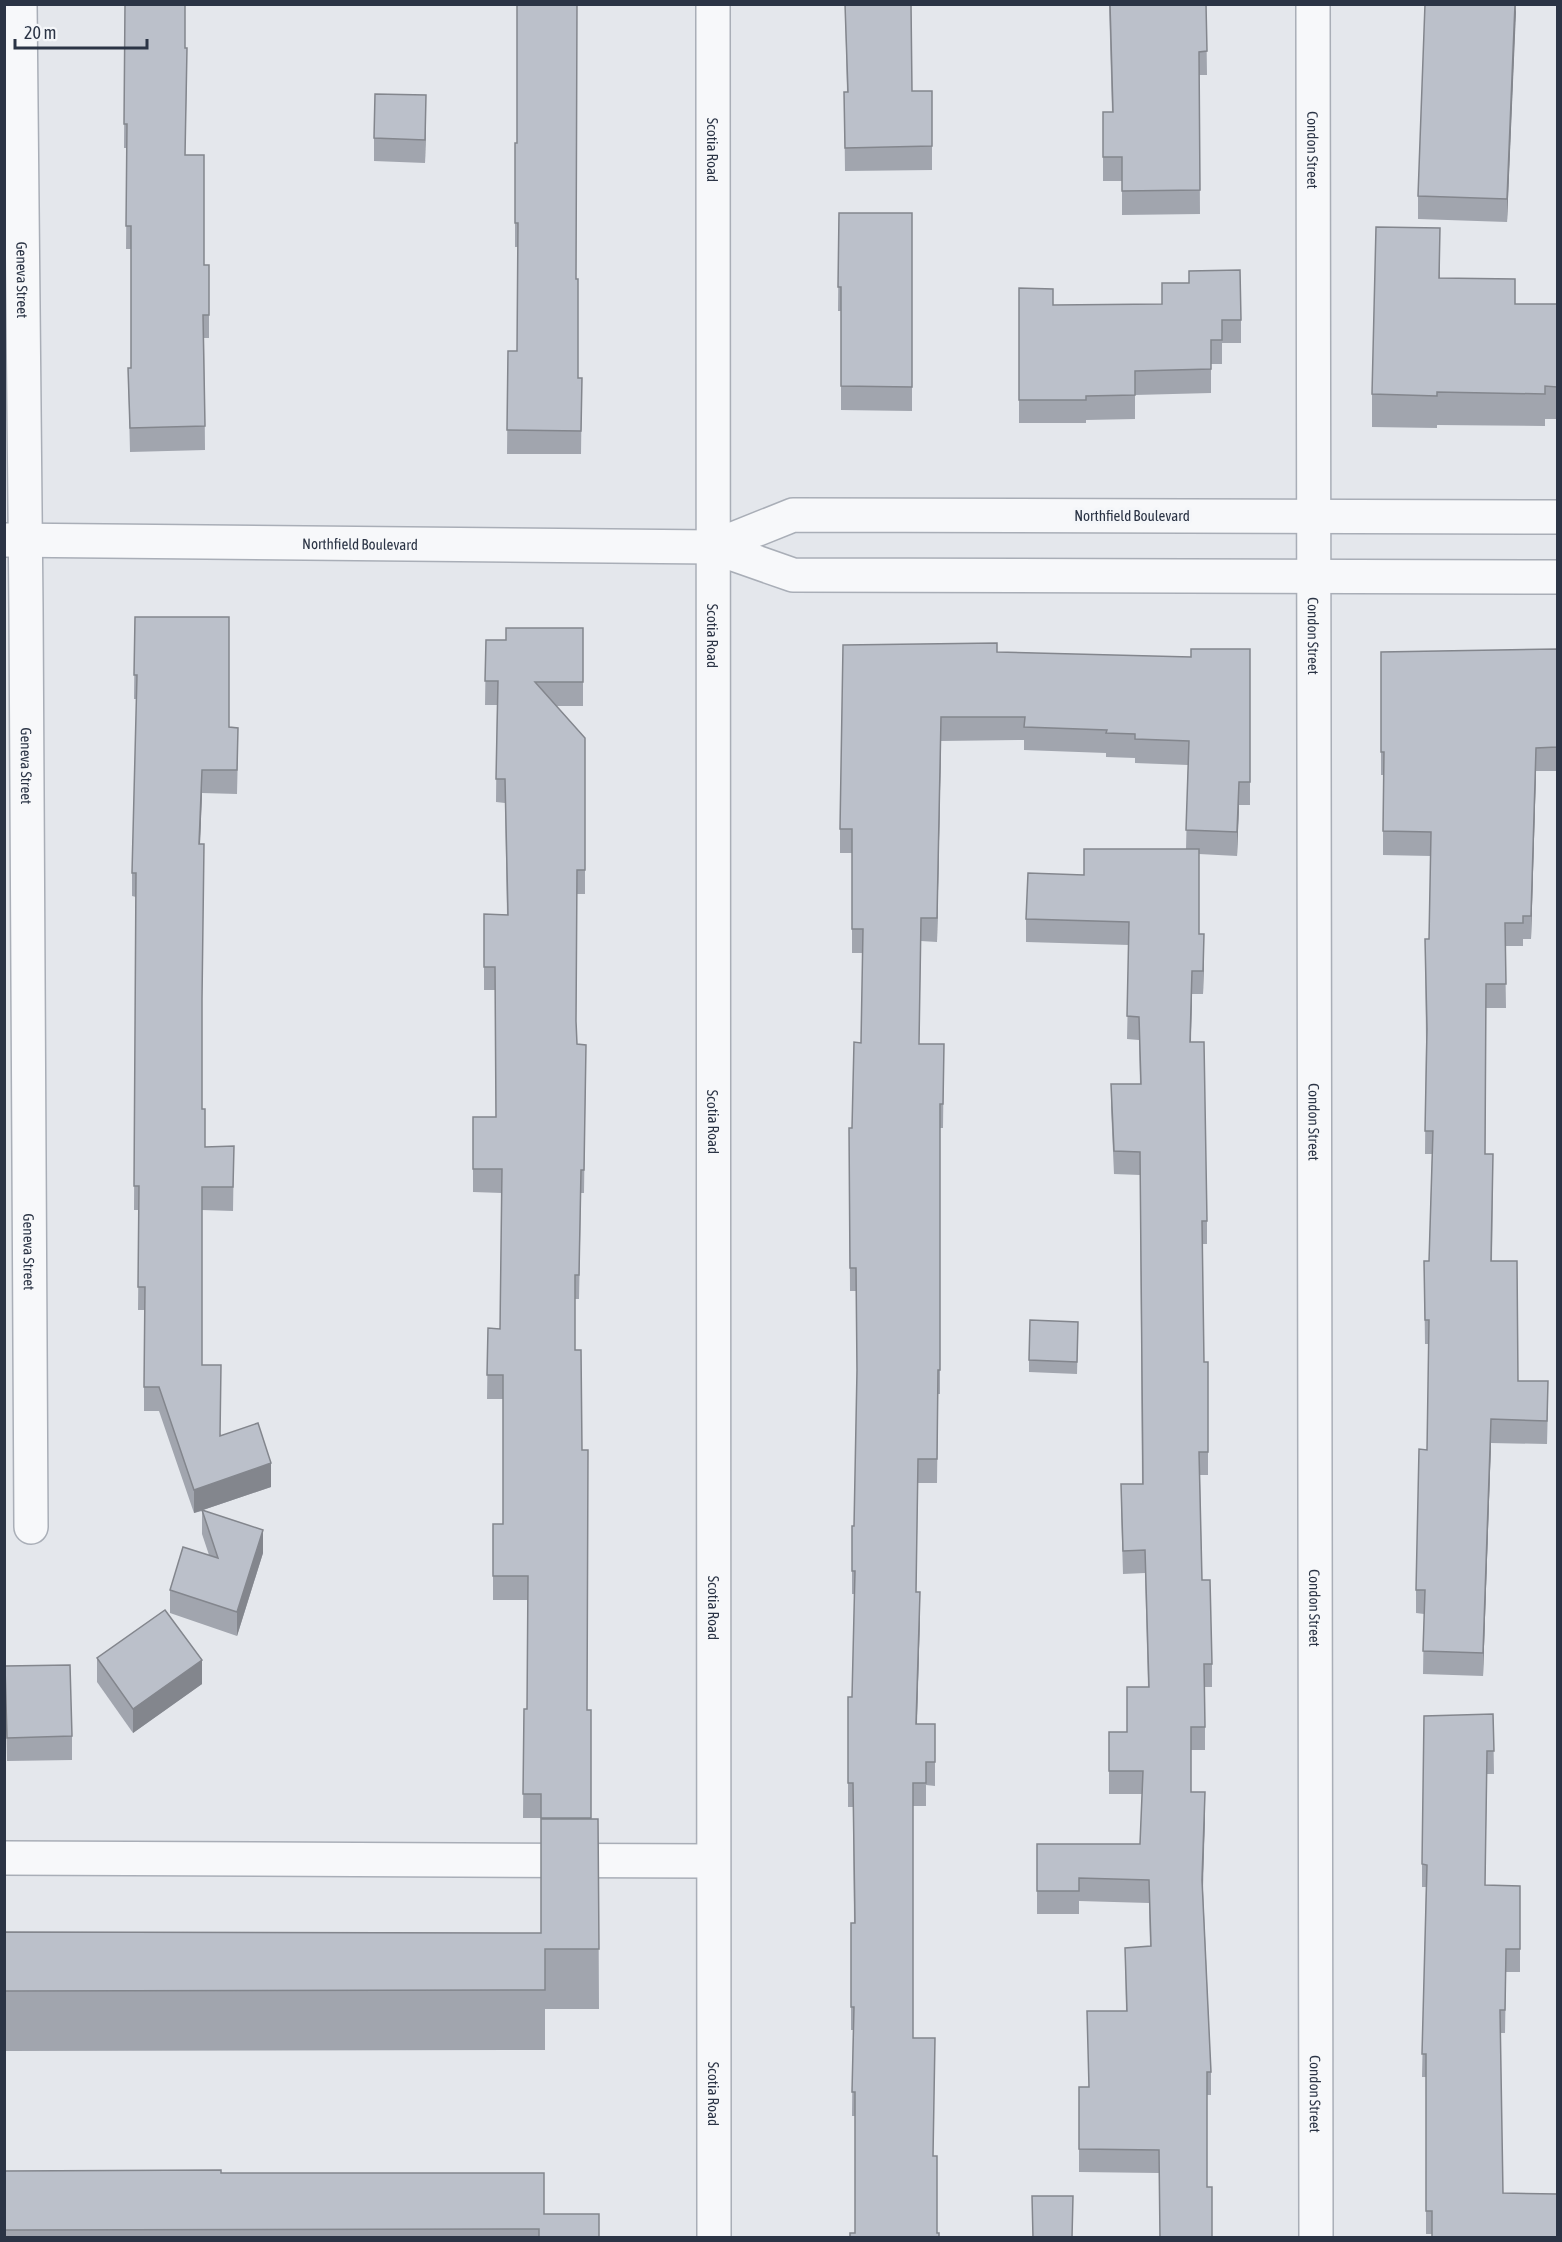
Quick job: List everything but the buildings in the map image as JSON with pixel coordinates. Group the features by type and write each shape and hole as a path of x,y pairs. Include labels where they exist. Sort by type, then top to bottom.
{"street":[{"name":"Geneva Street","path":"20,4 15,540 31,1527"},
{"name":"Scotia Road","path":"713,4 714,2238"},
{"name":"Condon Street","path":"1313,4 1316,2238"},
{"name":"Northfield Boulevard","path":"713,546 793,515 1557,517"},
{"name":"Northfield Boulevard","path":"15,540 713,546 793,575 1557,576"},
{"path":"4,1858 713,1861"}]}
